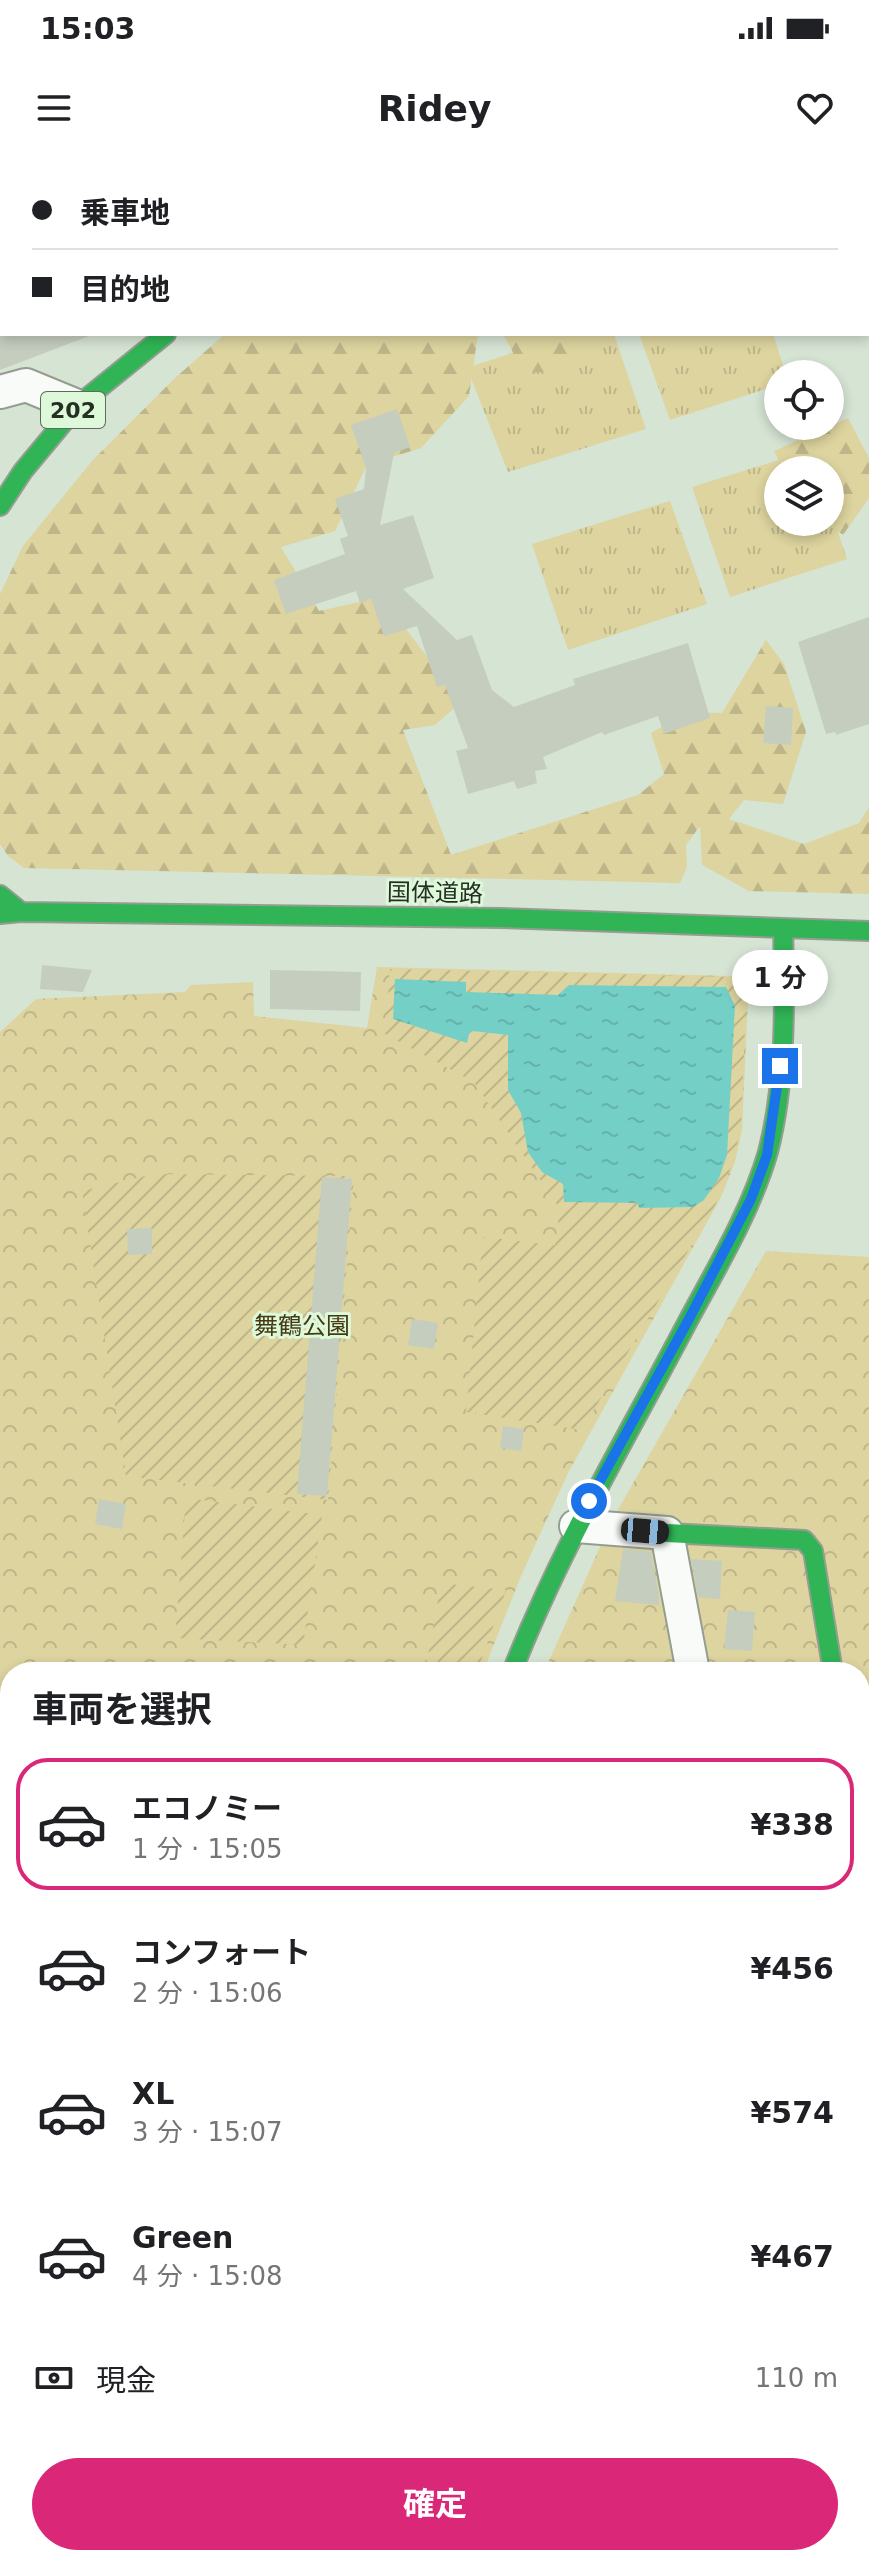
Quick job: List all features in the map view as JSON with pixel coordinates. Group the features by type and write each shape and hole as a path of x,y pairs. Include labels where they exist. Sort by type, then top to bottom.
{"main road":[{"name":"202","path":"0,506 23,471 77,406 164,336"},
{"path":"0,895 21,912"},
{"name":"国体道路","path":"0,914 500,918 869,931"},
{"path":"516,1662 533,1614 576,1526 751,1199 767,1155 775,1109 785,983 783,929"},
{"path":"667,1533 804,1540 813,1551 831,1662"}],"street":[{"path":"0,392 26,385 77,406"},
{"path":"576,1526 667,1533 691,1662"}],"green space":[{"path":"223,336 478,336 469,396 421,448 367,465 335,531 281,547 319,611 382,597 461,702 435,725 403,730 451,855 638,795 664,774 651,733 687,712 722,713 766,640 784,664 806,732 783,804 744,800 729,819 804,844 859,823 869,807 869,894 749,891 702,865 700,826 686,845 687,867 680,883 24,868 8,856 0,844 0,594 23,546 92,461 175,378"},
{"path":"504,336 582,336 568,371 524,373"},
{"path":"563,336 615,336 646,429 508,472 467,368"},
{"path":"640,336 774,336 781,360 764,360 764,390 670,420"},
{"path":"848,418 869,458 869,498 844,534 844,456 776,456 774,451 799,440 844,440 844,420"},
{"path":"811,450 813,456 792,456"},
{"path":"764,465 764,536 839,536 847,559 730,597 692,487"},
{"path":"670,501 707,604 568,650 532,544"},
{"name":"舞鶴公園","path":"377,967 732,976 748,1000 742,1130 735,1162 721,1197 568,1473 521,1576 487,1662 0,1662 0,1032 36,999 185,992 191,985 253,982 254,1016 367,1028"},
{"path":"390,969 731,977 746,1001 741,1129 720,1197 582,1430 466,1412 483,1237 555,1245 560,1209 474,1082 385,1034"},
{"path":"154,1174 354,1176 328,1500 126,1476 82,1191"},
{"path":"766,1251 869,1257 869,1662 548,1662 612,1520"},
{"path":"186,1498 322,1515 303,1645 175,1638"},
{"path":"441,1583 506,1590 481,1662 427,1662"}],"water":[{"path":"395,979 466,982 466,992 558,995 569,985 726,987 735,1006 727,1155 719,1178 704,1200 693,1207 639,1208 638,1203 564,1202 563,1184 542,1172 528,1152 521,1113 508,1090 508,1035 473,1031 467,1043 393,1019"}],"building":[{"path":"0,336 89,336 0,370"},
{"path":"397,409 410,447 394,453 380,525 413,515 434,578 403,589 457,640 472,635 492,690 514,707 575,685 573,679 688,643 710,718 664,734 658,716 604,735 602,732 543,757 547,769 535,771 537,783 517,789 514,781 468,794 456,751 468,748 445,685 437,687 417,626 384,636 371,599 360,603 356,591 286,614 274,580 345,554 340,539 348,536 335,499 364,489 366,468 351,425"},
{"path":"869,617 869,724 836,735 835,732 826,734 798,642"},
{"path":"766,706 793,708 791,745 763,743"},
{"path":"42,965 92,970 83,992 40,989"},
{"path":"270,970 361,972 360,1011 270,1009"},
{"path":"322,1177 352,1179 327,1496 297,1494"},
{"path":"152,1228 152,1254 128,1255 127,1229"},
{"path":"412,1319 438,1323 434,1349 408,1345"},
{"path":"503,1426 524,1429 521,1451 500,1448"},
{"path":"99,1499 126,1504 122,1529 95,1524"},
{"path":"623,1549 651,1552 659,1605 615,1601"},
{"path":"691,1559 722,1561 720,1599 698,1597"},
{"path":"728,1610 755,1612 752,1651 724,1649"}],"traffic: fast":[{"path":"0,506 23,471 77,406 164,336"},
{"path":"0,895 21,912"},
{"path":"0,914 500,918 869,931"},
{"path":"516,1662 573,1537 732,1238 761,1174 774,1126 781,1070 783,929"},
{"path":"667,1533 804,1540 813,1551 831,1662"}],"route":[{"path":"589,1501 751,1199 767,1155 780,1066"}]}
